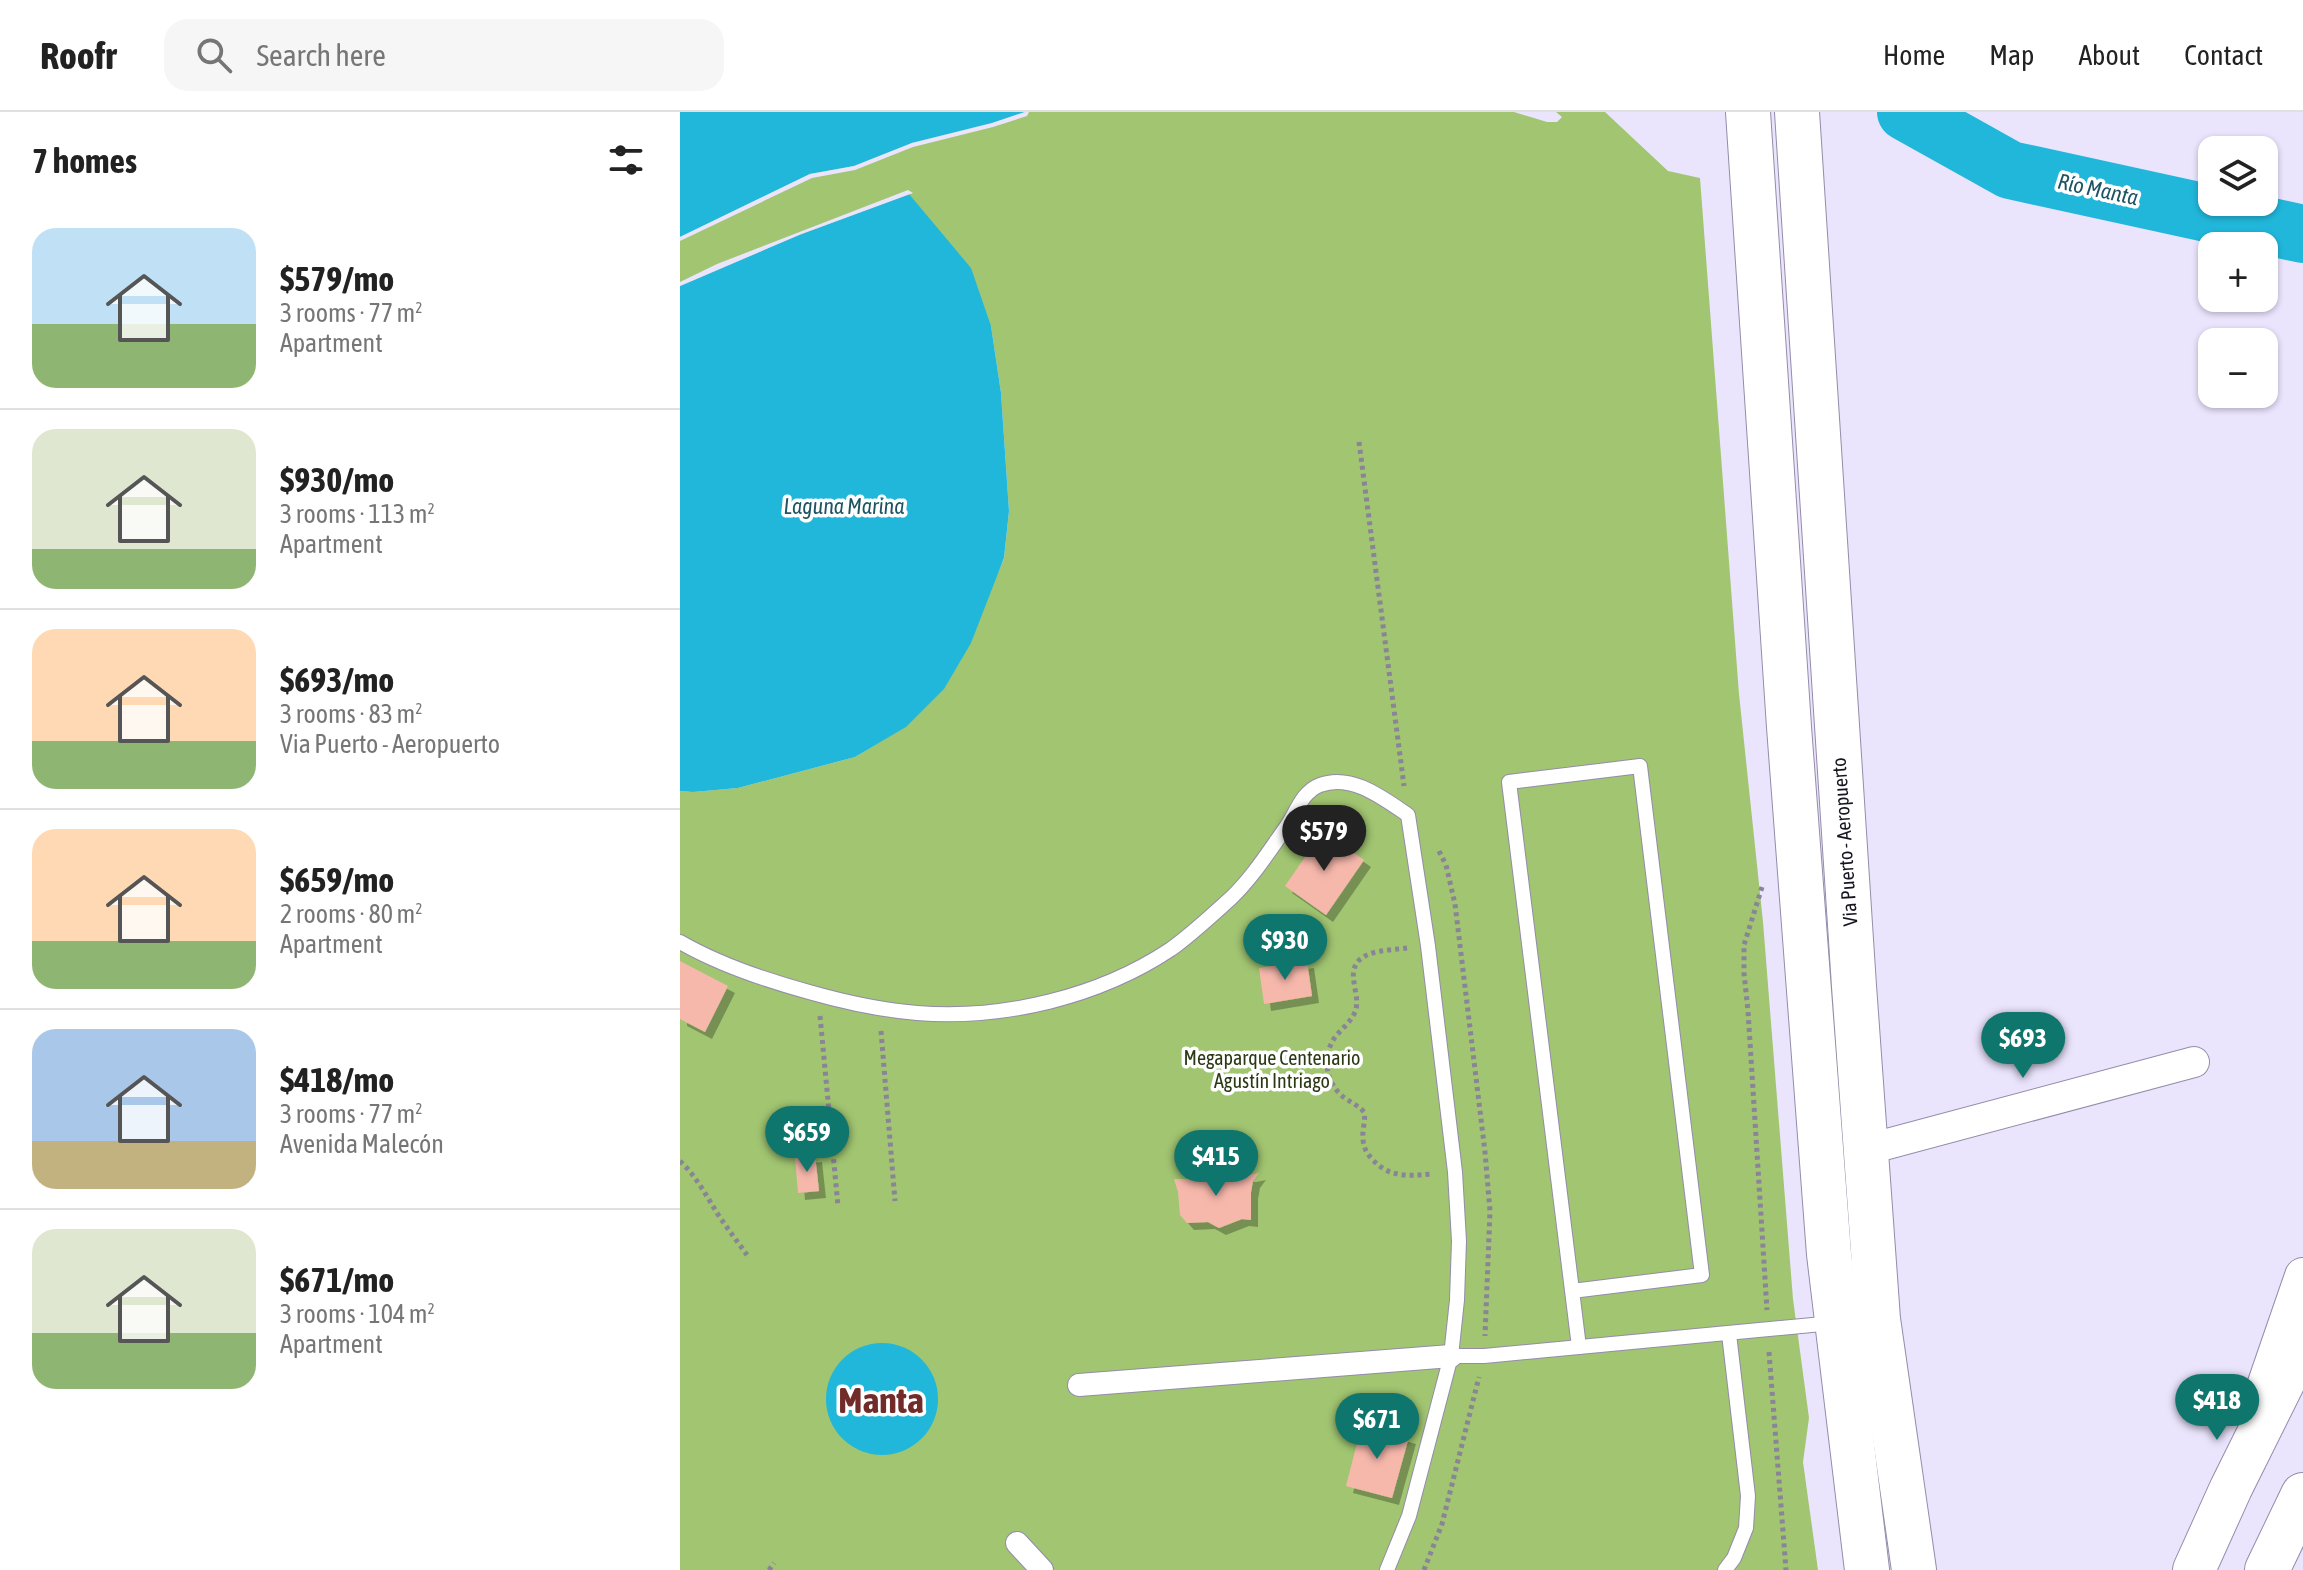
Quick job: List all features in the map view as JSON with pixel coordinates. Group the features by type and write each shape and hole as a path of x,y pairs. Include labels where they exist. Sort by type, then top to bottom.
{"main road":[{"name":"Via Puerto - Aeropuerto","path":"1748,112 1789,727 1829,1254 1857,1321 1914,1570"},
{"name":"Via Puerto - Aeropuerto","path":"1797,112 1865,1150 1857,1321 1867,1570"},
{"path":"2194,1570 2303,1343"},
{"path":"2267,1570 2303,1495"}],"street":[{"path":"1865,1150 2194,1062"},
{"path":"2231,1488 2303,1276"},
{"path":"1079,1385 1451,1356"},
{"path":"1017,1543 1042,1570"}],"lane":[{"path":"1572,1291 1702,1275 1640,766 1509,782 1572,1291 1579,1347"},
{"path":"680,942 764,980 852,1003 914,1013 943,1014 1026,1007 1078,993 1131,973 1172,948 1210,918 1248,881 1289,823 1302,798 1317,786 1333,781 1353,784 1408,815 1428,946 1455,1172 1459,1241 1451,1356 1409,1516 1387,1570"},
{"path":"1451,1356 1857,1321"},
{"path":"1725,1570 1734,1558 1746,1528 1748,1496 1729,1334"}],"path":[{"path":"1765,875 1744,945 1744,973 1786,1570"},
{"path":"1428,946 1368,954 1358,959 1352,970 1356,1010 1333,1041 1327,1054 1326,1067 1340,1094 1364,1112 1365,1148 1380,1166 1392,1174 1406,1176 1455,1172"},
{"path":"819,1007 838,1206"},
{"path":"881,1024 895,1201"},
{"path":"680,1161 704,1190 747,1255"},
{"path":"769,1570 774,1563"}],"green space":[{"name":"Megaparque Centenario Agustín Intriago","path":"1025,112 1514,112 1557,122 1562,117 1556,112 1605,112 1668,171 1700,178 1739,694 1763,922 1793,1299 1809,1418 1803,1462 1818,1570 680,1570 680,791 738,788 855,757 905,727 988,595 1004,559 1009,511 1001,393 991,326 799,235 680,286 680,237 810,174"}],"water":[{"path":"680,112 1025,112 912,143 854,166 810,174 680,237"},
{"name":"Laguna Marina","path":"909,194 971,268 991,326 1001,393 1009,511 1004,558 971,643 944,689 906,727 855,757 738,788 680,791 680,286 799,235"},
{"path":"882,1343 904,1347 922,1359 934,1377 938,1399 934,1421 922,1439 904,1451 882,1455 860,1451 842,1439 830,1421 826,1399 830,1377 842,1359 860,1347"}],"pier":[{"path":"1029,112 1027,116 913,147 855,170 812,178 680,241 680,237 810,174 854,166 912,143"},
{"path":"908,190 913,193 799,235 680,286 680,282 717,264"}],"building":[{"path":"1323,831 1364,860 1326,915 1285,886"},
{"path":"680,961 728,986 705,1032 680,1019"},
{"path":"1307,961 1312,996 1264,1004 1259,968"},
{"path":"815,1155 819,1191 798,1193 795,1157"},
{"path":"1208,1167 1227,1174 1259,1173 1253,1181 1251,1192 1251,1220 1242,1219 1219,1228 1208,1222 1187,1223 1180,1215 1174,1179 1191,1179"},
{"path":"1362,1424 1409,1437 1392,1498 1346,1486"}],"waterway":[{"name":"Río Manta","path":"1906,112 2010,170 2303,234"}],"district":[{"name":"Manta","path":"881,1400"}]}
